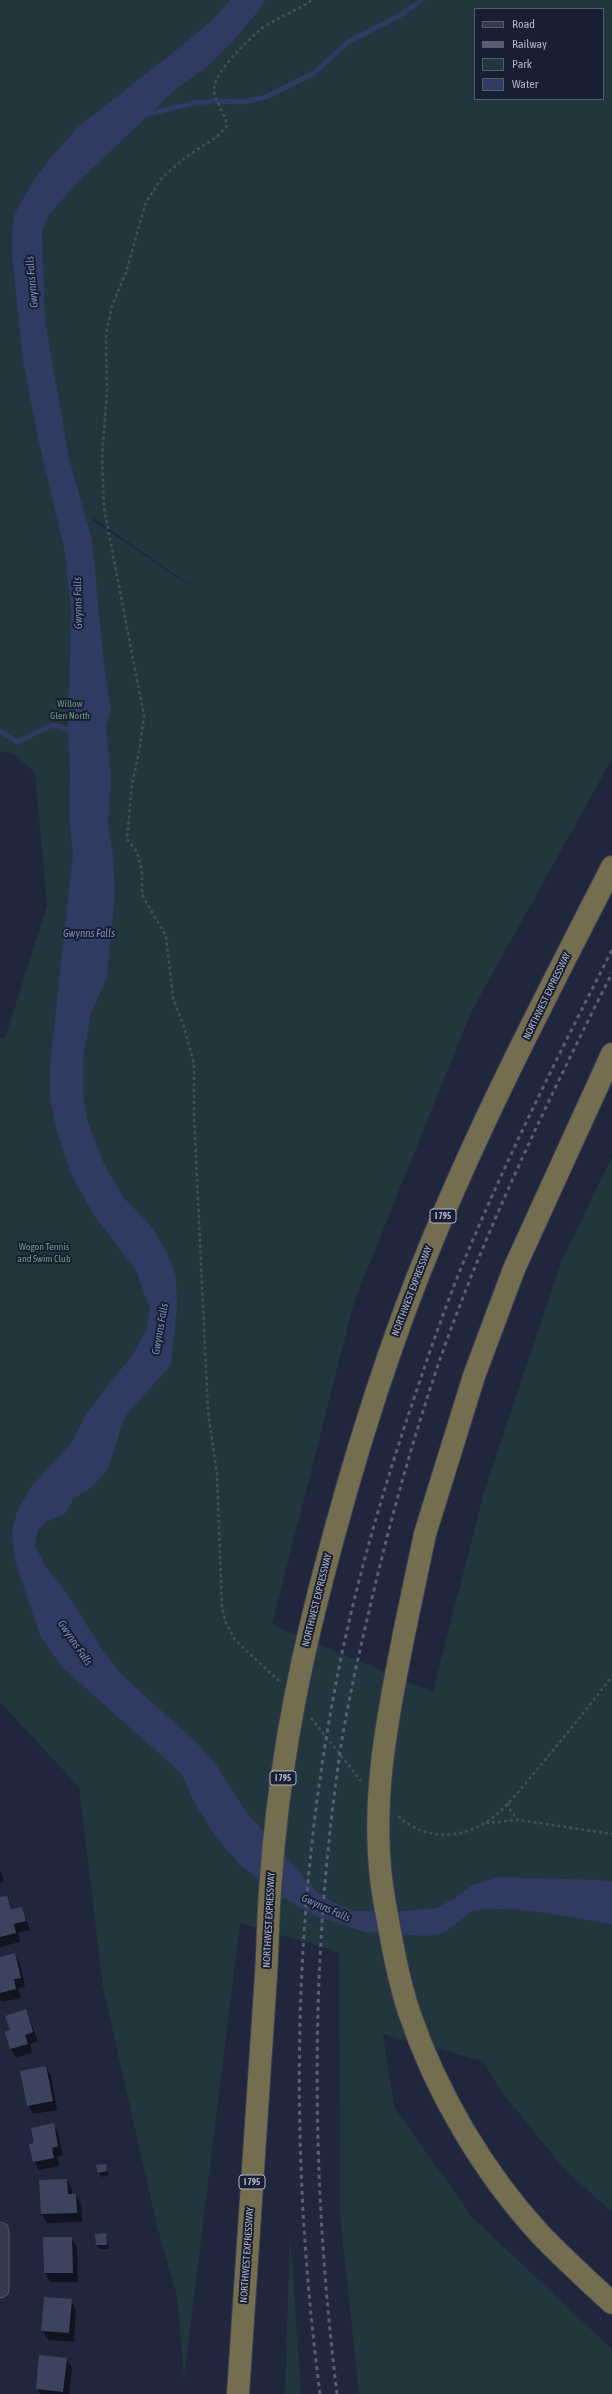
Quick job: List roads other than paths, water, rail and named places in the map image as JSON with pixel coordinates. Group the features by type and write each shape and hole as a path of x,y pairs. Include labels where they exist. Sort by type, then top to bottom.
{"highway":[{"name":"NORTHWEST EXPRESSWAY","path":"238,2392 266,1975 271,1877 284,1769 309,1631 362,1436 391,1346 433,1239 471,1152 612,866"},
{"path":"612,1054 514,1269 474,1376 426,1534 406,1624 382,1754 378,1818 382,1885 395,1958 409,2012 428,2060 460,2123 499,2183 540,2234 612,2303"},
{"path":"576,2269 612,2292"}],"street":[{"path":"0,2231 0,2289"}],"water":[{"name":"Gwynns Falls","path":"230,0 265,0 259,10 234,40 207,67 177,88 76,184 48,216 42,232 45,320 69,459 92,540 104,665 111,710 106,726 111,779 108,824 113,854 115,895 107,977 91,1013 83,1059 83,1095 87,1120 104,1164 123,1197 150,1225 165,1248 176,1276 177,1307 171,1365 125,1416 108,1469 93,1486 73,1499 66,1513 46,1522 38,1530 35,1545 44,1564 66,1592 105,1654 125,1678 196,1742 217,1766 246,1812 317,1892 340,1906 355,1911 404,1911 436,1908 454,1899 471,1886 499,1877 600,1880 612,1882 612,1924 533,1911 503,1909 474,1910 444,1933 426,1936 365,1932 315,1916 279,1895 240,1865 216,1837 194,1802 181,1773 62,1667 41,1638 15,1561 12,1530 17,1512 31,1487 73,1441 86,1414 133,1354 146,1331 150,1309 136,1270 94,1215 71,1174 57,1132 50,1101 50,1064 73,854 69,817 70,776 68,729 71,613 65,552 38,438 23,361 12,257 12,231 15,213 31,185 47,162 79,126 184,44 214,18"}],"waterway":[{"path":"143,115 194,103 216,101 243,102 266,97 314,73 348,42 399,16 422,0"},
{"path":"0,731 17,742 52,725 72,731"}],"railway":[{"path":"320,2394 310,2300 303,2206 300,2112 300,2018 305,1924 313,1830 326,1737 344,1644 367,1551 385,1489 420,1379 454,1286 485,1211 520,1135 612,950"},
{"path":"337,2394 329,2317 319,2162 317,2084 318,2006 328,1851 337,1774 347,1711 377,1576 393,1515 438,1365 456,1315 497,1215 541,1117 612,973"}],"park label":[{"name":"Willow Glen North","path":"70,710"},
{"name":"Wogon Tennis and Swim Club","path":"44,1252"}]}
